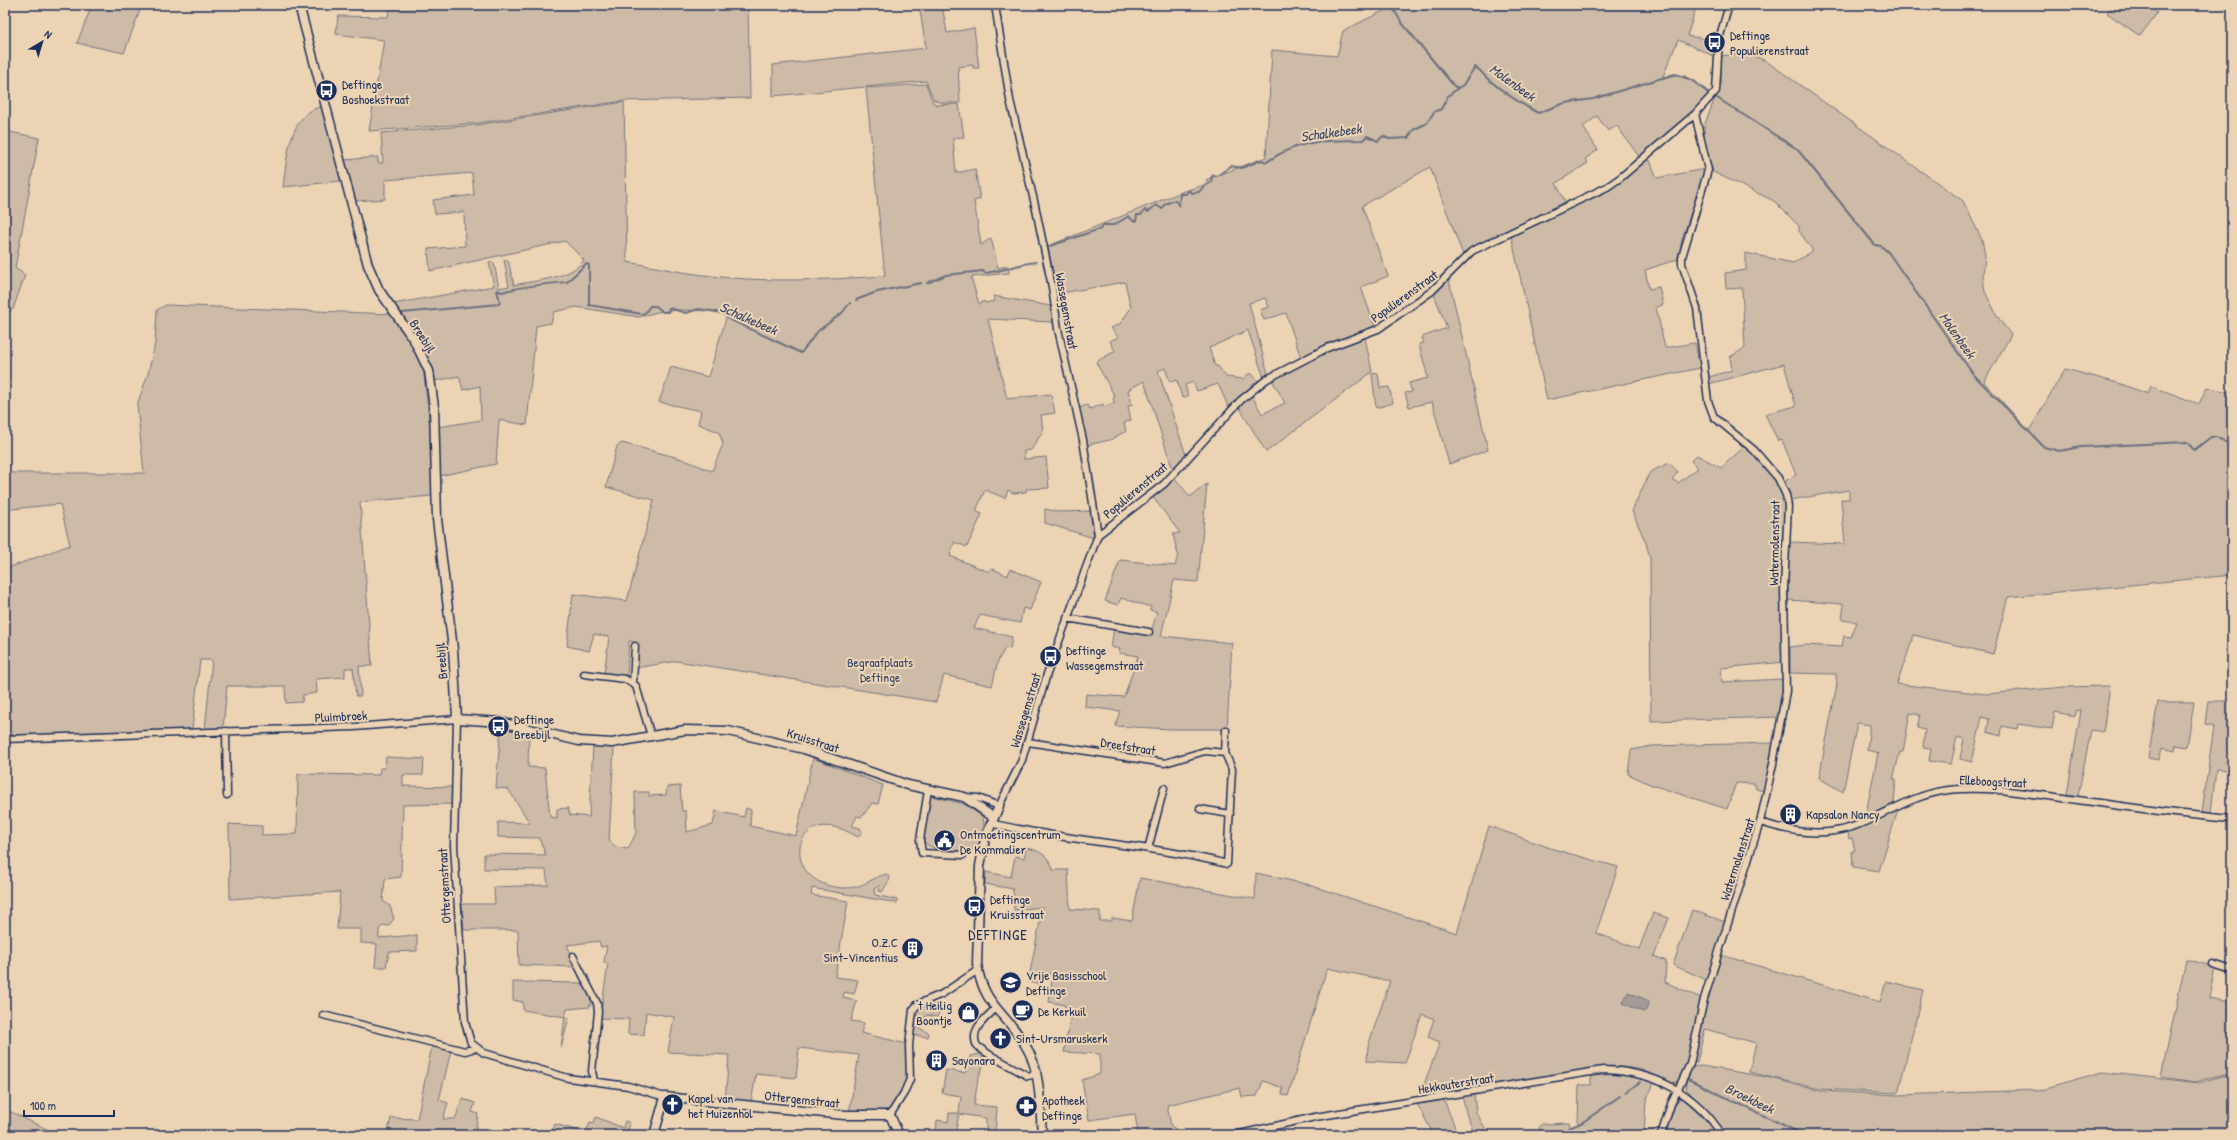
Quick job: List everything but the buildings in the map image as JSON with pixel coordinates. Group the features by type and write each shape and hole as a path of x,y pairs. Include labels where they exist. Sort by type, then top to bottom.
{"street":[{"name":"Breebijl","path":"299,5 368,265 379,290 414,340 429,371 434,407 437,519 453,649 457,719"},
{"name":"Wassegemstraat","path":"995,5 1010,100 1035,205 1052,287 1058,329 1083,440 1098,535 1067,618 1037,706 1022,760 999,806"},
{"path":"1695,114 1716,91 1719,39 1728,5"},
{"name":"Populierenstraat","path":"1098,535 1164,484 1241,400 1266,379 1327,348 1378,329 1432,291 1472,251 1607,187 1695,114"},
{"name":"Watermolenstraat","path":"1661,1135 1678,1091 1688,1071 1704,999 1760,822 1786,691 1784,588 1788,506 1786,495 1778,478 1754,450 1717,420 1708,400 1696,308 1682,264 1682,256 1708,170 1695,114"},
{"path":"1067,618 1149,632"},
{"path":"634,646 633,683 638,692 651,736"},
{"path":"584,674 618,678 633,683"},
{"name":"Pluimbroek","path":"5,739 354,727 457,719"},
{"name":"Kruisstraat","path":"457,719 500,722 579,741 612,742 685,730 732,732 804,749 888,779 928,790 964,797 978,798 999,806"},
{"name":"Ottergemstraat","path":"457,719 454,846 456,897 465,1022 467,1035 476,1048 484,1053 568,1078 628,1086 665,1097 844,1116 890,1115"},
{"path":"992,820 1036,834 1148,848 1227,864 1232,769 1225,753 1226,730"},
{"path":"226,731 227,795"},
{"name":"Dreefstraat","path":"1028,742 1164,763 1205,751 1225,753"},
{"path":"1148,848 1164,788"},
{"name":"Elleboogstraat","path":"1760,822 1779,828 1807,833 1835,831 1862,823 1915,798 1942,791 1965,789 2009,791 2232,819"},
{"path":"928,790 920,840 922,853 963,855"},
{"name":"Kruisstraat","path":"964,797 992,820"},
{"path":"999,806 992,820 980,866 978,970 983,988 995,1009 1026,1045 1032,1056 1036,1074 1042,1135"},
{"path":"1200,809 1230,814"},
{"path":"573,956 597,1003 598,1012 592,1071 594,1081"},
{"path":"2213,964 2232,970"},
{"path":"899,1135 890,1115 907,1088 910,1079 908,1045 913,1010 918,1004 942,994 978,970"},
{"path":"995,1009 977,1028 975,1036 977,1046 1018,1072 1028,1076 1036,1074"},
{"name":"Ottergemstraat","path":"323,1015 465,1051 476,1048"},
{"name":"Hekkouterstraat","path":"1235,1135 1314,1117 1603,1070 1638,1073 1653,1078 1678,1091 1701,1108 1722,1135"},
{"path":"654,1135 665,1097"}],"green space":[{"path":"92,5 142,5 124,53 77,43"},
{"path":"390,5 748,5 750,98 623,101 479,123 369,131 384,40 336,34 338,16 388,17"},
{"path":"919,5 942,5 947,33 974,28 979,68 973,68 973,65 958,67 960,103 943,103 934,100 926,81 773,96 773,65 926,48"},
{"path":"1390,5 1697,5 1687,36 1707,39 1715,44 1714,56 1678,40 1662,79 1675,75 1685,76 1711,96 1640,158 1617,126 1608,131 1597,116 1583,127 1598,150 1585,159 1588,163 1556,183 1566,204 1487,240 1463,255 1430,167 1362,206 1388,276 1361,287 1375,327 1301,358 1286,313 1264,320 1260,310 1269,307 1265,298 1249,303 1268,374 1264,378 1248,330 1209,348 1215,366 1218,366 1226,377 1243,379 1248,374 1252,374 1258,381 1229,408 1218,384 1197,391 1193,382 1185,385 1188,396 1182,398 1177,380 1170,382 1165,368 1158,371 1186,455 1173,470 1144,381 1128,390 1132,405 1128,406 1131,420 1124,423 1126,431 1110,440 1087,445 1079,408 1087,405 1090,409 1103,404 1104,407 1115,403 1113,399 1115,397 1096,362 1115,351 1110,341 1118,337 1111,328 1120,324 1131,308 1125,282 1056,294 1048,246 1184,191 1208,184 1206,180 1266,157 1272,50 1337,56 1343,31 1391,7"},
{"path":"2114,5 2146,5 2157,13 2140,36 2107,13"},
{"path":"1736,54 1754,56 1766,61 1963,201 1982,240 1985,255 1983,277 1985,292 1999,319 2011,335 1984,382 2029,431 2065,369 2118,383 2148,394 2151,386 2199,404 2207,387 2232,393 2232,575 2008,597 1993,654 1914,635 1897,684 1986,694 2065,687 2110,686 2103,732 2091,730 2078,796 2067,794 2081,711 2077,710 2075,716 2055,712 2052,729 2018,724 2017,729 2002,726 2001,736 1987,732 1989,719 1982,717 1972,762 1960,759 1964,739 1957,737 1951,764 1929,761 1931,748 1923,747 1925,730 1917,728 1920,715 1910,713 1903,752 1900,752 1893,779 1896,779 1894,803 1865,818 1878,753 1867,750 1870,725 1857,723 1843,792 1819,778 1837,684 1836,674 1790,673 1790,647 1804,645 1842,647 1844,636 1851,637 1857,622 1842,620 1844,604 1788,600 1789,542 1845,544 1841,499 1849,499 1849,490 1790,500 1785,481 1796,475 1782,440 1778,441 1765,414 1796,406 1784,364 1708,384 1704,355 1706,355 1709,377 1732,370 1730,357 1745,348 1742,288 1726,289 1725,273 1746,270 1746,253 1793,263 1813,251 1799,231 1799,226 1774,201 1713,172 1704,140 1704,126 1721,83 1721,56"},
{"name":"Begraafplaats Deftinge","path":"926,84 933,103 937,105 959,104 964,137 953,138 956,173 975,169 980,199 974,201 981,245 991,238 998,268 1008,266 1009,273 971,277 979,304 984,301 985,303 995,301 993,296 1051,306 1053,322 988,319 1007,399 1051,394 1055,413 1041,415 1043,431 1031,450 1024,451 1024,459 1046,457 1049,488 1026,489 1026,492 1013,493 1008,490 1005,498 985,490 976,511 982,514 967,547 954,542 950,556 989,572 991,568 1008,576 1010,569 1041,582 1030,610 1023,608 1020,623 980,615 974,628 1012,637 1010,649 1005,648 998,661 992,686 944,675 936,702 677,661 635,668 632,641 629,641 627,677 604,675 609,637 594,634 589,651 567,646 573,594 627,601 654,500 606,487 617,446 622,443 679,458 712,471 723,444 719,432 698,424 701,411 659,402 671,367 708,377 727,315 711,311 679,310 657,312 639,317 576,307 554,312 551,323 536,326 527,425 499,420 496,464 439,476 438,427 481,420 480,386 463,390 459,376 435,381 429,360 424,350 393,304 494,286 489,262 494,263 499,288 509,286 504,260 508,260 514,285 562,275 578,266 584,260 565,241 430,271 428,249 465,246 464,212 435,214 433,200 474,195 472,173 385,180 385,199 355,201 344,160 378,157 378,163 383,163 381,133 476,125 624,102 627,262 693,274 726,278 816,280 885,276 866,88"},
{"path":"323,106 341,181 283,187 288,151 296,127 311,110"},
{"path":"5,131 39,138 15,268 25,275 13,309 5,316"},
{"path":"1649,158 1657,178 1705,169 1682,239 1678,259 1645,270 1649,289 1659,287 1663,305 1656,307 1665,348 1695,343 1700,368 1547,400 1511,235 1604,193"},
{"path":"1449,280 1488,450 1449,464 1432,402 1409,407 1405,393 1412,392 1409,383 1428,378 1419,344 1424,343 1422,337 1447,328 1434,294"},
{"path":"166,305 391,314 422,359 430,427 432,496 360,502 372,666 359,666 361,696 356,696 353,668 345,668 345,677 316,679 317,693 303,695 302,702 286,703 285,686 227,686 223,728 205,729 212,660 200,660 192,729 5,736 5,569 70,545 60,504 12,509 5,512 5,461 8,473 144,473 137,405 148,374 155,344 157,310"},
{"path":"1365,338 1372,372 1266,452 1239,407 1251,394 1262,414 1285,403 1272,380 1328,350"},
{"path":"1378,373 1380,388 1389,387 1393,403 1376,408 1372,374"},
{"path":"1745,446 1765,466 1780,485 1786,505 1782,588 1785,662 1721,668 1722,682 1784,679 1780,717 1651,721 1650,558 1646,543 1632,511 1650,472 1669,463 1678,472 1672,479 1678,483 1698,468 1691,461 1697,455 1721,468"},
{"path":"1174,477 1190,497 1207,484 1198,582 1174,580 1161,636 1232,643 1227,729 1171,729 1115,726 1120,711 1085,707 1086,694 1124,697 1138,656 1119,653 1120,649 1111,647 1114,629 1151,633 1157,612 1150,610 1151,607 1121,598 1118,605 1105,601 1120,560 1175,566 1178,555 1173,534 1180,533 1152,496"},
{"path":"1045,509 1059,512 1090,511 1094,538 1045,523"},
{"path":"2208,701 2232,701 2232,752 2229,751 2228,770 2216,769 2211,813 2202,812 2214,726 2205,724"},
{"path":"2158,702 2194,702 2187,747 2176,745 2175,751 2162,748 2159,760 2148,758"},
{"path":"501,727 529,732 528,767 545,768 550,817 557,818 557,809 568,808 570,815 589,817 593,746 614,747 609,840 615,847 628,849 636,833 635,792 649,792 649,796 666,795 667,787 680,786 682,811 686,811 687,832 713,825 716,811 744,817 746,808 751,810 750,826 796,836 813,758 883,785 878,804 872,803 862,817 857,816 852,826 860,828 862,832 858,837 835,827 818,827 806,834 800,846 801,860 808,873 822,883 843,888 850,888 862,885 887,874 890,879 882,892 879,891 880,885 874,889 875,895 897,900 897,903 812,888 811,895 848,901 835,977 858,980 854,994 844,992 843,998 857,1001 851,1021 864,1023 861,1033 907,1044 907,1081 892,1107 884,1112 849,1113 859,1055 799,1048 796,1078 756,1074 751,1103 725,1101 729,1055 668,1052 674,1017 646,1012 644,1035 628,1034 629,1019 600,1018 608,964 604,962 607,946 601,947 599,941 567,945 577,967 519,965 518,930 464,930 462,904 495,904 494,887 548,885 546,870 484,869 484,854 546,855 539,838 498,837 498,822 530,823 508,789 496,788"},
{"path":"1774,743 1764,791 1756,789 1755,784 1736,783 1727,809 1652,785 1628,774 1631,750 1652,746"},
{"path":"386,757 424,759 423,775 403,775 403,786 453,787 452,804 403,805 401,877 385,879 383,901 390,906 394,919 388,926 384,925 379,929 379,938 417,935 417,951 389,952 386,967 375,967 377,944 361,943 361,929 337,929 340,892 230,899 229,824 262,826 262,835 297,834 298,774 379,775 380,768 385,768"},
{"path":"931,796 964,804 983,817 984,825 978,848 965,851 948,851 931,847 926,844 922,834 928,803"},
{"path":"1898,810 1879,871 1853,867 1852,851 1855,850 1852,838 1849,839 1848,832"},
{"path":"1489,826 1553,849 1618,867 1596,933 1639,949 1653,913 1669,918 1654,956 1666,961 1665,982 1701,998 1687,1065 1678,1081 1672,1083 1639,1069 1612,1066 1420,1095 1440,1042 1428,1037 1434,1019 1422,1014 1405,1063 1367,1061 1368,1046 1390,981 1327,968 1288,1096 1282,1095 1283,1088 1263,1081 1257,1096 1242,1097 1240,1088 1167,1105 1171,1126 1180,1132 1181,1135 1138,1135 1135,1114 1089,1120 1082,1080 1100,1074 1100,1054 1064,1052 1071,1014 1064,1012 1065,1005 1049,1002 1053,974 1040,973 1038,984 1028,982 1043,907 1014,910 1013,889 985,884 986,872 1011,877 1015,856 1024,858 1026,848 1035,850 1047,857 1053,870 1068,870 1070,909 1100,911 1100,921 1112,921 1112,918 1132,921 1140,878 1255,899 1256,873 1306,884 1457,933"},
{"path":"1692,910 1725,922 1707,980 1673,965"},
{"path":"1721,955 1880,1002 1886,981 1923,990 1898,1093 1820,1089 1749,1072 1756,1043 1705,1029 1697,1062 1693,1061 1701,1021"},
{"path":"2186,959 2215,967 2209,998 2229,1002 2228,1012 2232,1013 2232,1072 2195,1082 2161,1077"},
{"path":"513,982 585,983 595,1004 590,1004 590,1007 567,1009 565,1017 523,1010 523,1002 513,1000"},
{"path":"924,1004 930,1004 941,1008 937,1017 927,1015 921,1020 919,1028 929,1033 928,1037 912,1035 915,1013"},
{"path":"565,1017 569,1018 561,1048"},
{"path":"432,1046 451,1051 439,1100 448,1103 443,1119 455,1119 463,1099 475,1103 472,1112 478,1114 475,1135 387,1135 391,1118 417,1119"},
{"path":"979,1054 986,1058 978,1079 974,1105 997,1107 995,1135 986,1135 986,1118 959,1114 955,1135 936,1135 937,1120 948,1122 949,1113 959,1113 961,1096 942,1093 946,1070 965,1073 970,1056"},
{"path":"1701,1066 1766,1077 1821,1091 1898,1095 2038,1090 2102,1072 2199,1083 2232,1073 2232,1135 1725,1135 1713,1116 1686,1089 1686,1080 1693,1067"},
{"path":"1617,1074 1635,1076 1654,1083 1646,1101 1644,1132 1661,1128 1658,1135 1542,1135 1539,1128 1542,1124 1569,1123 1570,1127 1578,1124 1579,1085 1591,1085 1591,1076"},
{"path":"1474,1095 1476,1112 1489,1135 1475,1135 1467,1116 1462,1096"},
{"path":"1682,1098 1710,1123 1718,1135 1664,1135 1676,1102"},
{"path":"1444,1100 1458,1135 1434,1135 1417,1104"},
{"path":"5,1109 59,1135 5,1135"},
{"path":"596,1117 623,1128 625,1121 630,1123 628,1131 640,1135 551,1135 555,1124 586,1133 590,1122 594,1123"}],"shaded area":[{"path":"1628,992 1649,1001 1646,1010 1643,1012 1623,1003"}],"waterway":[{"name":"Molenbeek","path":"1391,5 1402,23 1454,86 1458,88 1463,85 1475,67 1506,93 1538,113 1565,103 1593,99 1675,74 1694,81 1710,94"},
{"name":"Schalkebeek","path":"1050,246 1100,229 1104,225 1114,225 1129,216 1133,221 1136,221 1137,215 1141,215 1145,210 1148,212 1156,205 1162,209 1165,204 1175,200 1179,206 1180,194 1186,194 1189,190 1191,193 1199,192 1203,187 1212,182 1211,178 1213,175 1217,176 1231,166 1242,168 1261,160 1267,162 1289,149 1301,145 1324,141 1363,140 1367,136 1378,141 1383,136 1389,139 1408,138 1413,130 1427,123 1434,112 1441,109 1448,96 1458,88"},
{"name":"Molenbeek","path":"1717,98 1797,149 1875,245 1881,246 1888,252 1973,374 2044,447 2059,451 2081,447 2187,442 2194,450 2211,437 2217,437 2232,446"},
{"name":"Schalkebeek","path":"927,283 946,275 983,271 985,273 1036,262"},
{"name":"Schalkebeek","path":"402,313 499,304 500,302 497,290 502,292 542,284 567,282 586,264 589,265 589,305 642,314 645,313 650,306 656,306 663,312 668,312 669,308 686,313 699,309 722,313 729,319 801,353 818,331 842,313 850,303"},
{"name":"Schalkebeek","path":"856,300 877,292 921,283"},
{"name":"Broekbeek","path":"1688,1079 1804,1135"},
{"name":"Broekbeek","path":"1626,1092 1640,1082"},
{"name":"Broekbeek","path":"1565,1130 1583,1122 1620,1096"}],"place":[{"name":"Deftinge Populierenstraat","path":"1715,42"},
{"name":"Deftinge Boshoekstraat","path":"326,91"},
{"name":"Deftinge Wassegemstraat","path":"1050,657"},
{"name":"Deftinge Breebijl","path":"499,726"},
{"name":"Kapsalon Nancy","path":"1790,814"},
{"name":"Ontmoetingscentrum De Kommalier","path":"944,841"},
{"name":"Deftinge Kruisstraat","path":"974,906"},
{"name":"O.Z.C Sint-Vincentius","path":"913,949"},
{"name":"Vrije Basisschool Deftinge","path":"1010,982"},
{"name":"De Kerkuil","path":"1023,1011"},
{"name":"'t Heilig Boontje","path":"968,1012"},
{"name":"Sint-Ursmaruskerk","path":"1001,1038"},
{"name":"Sayonara","path":"937,1060"},
{"name":"Kapel van het Muizenhol","path":"672,1105"},
{"name":"Apotheek Deftinge","path":"1026,1107"}],"district":[{"name":"DEFTINGE","path":"998,934"}]}
